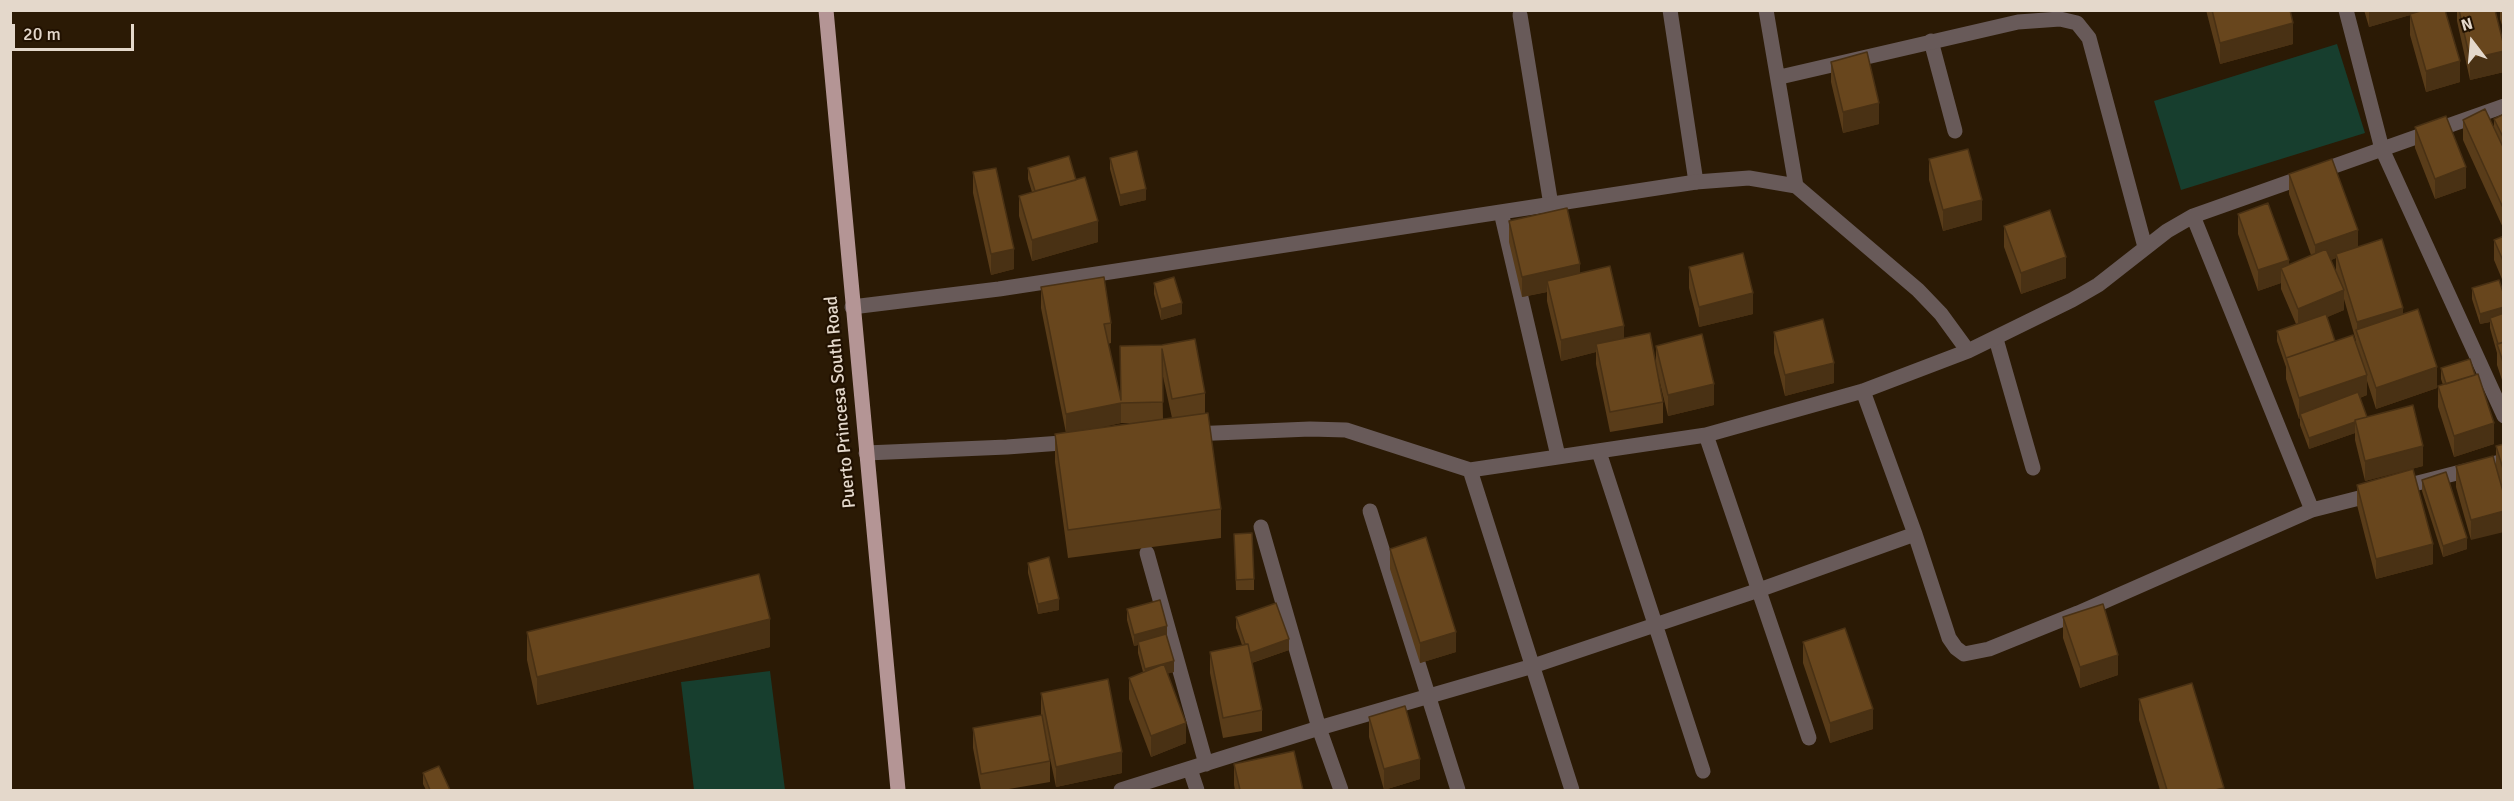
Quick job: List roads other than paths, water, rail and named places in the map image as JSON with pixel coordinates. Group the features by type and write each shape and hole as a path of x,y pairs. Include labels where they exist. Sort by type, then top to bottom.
{"main road":[{"name":"Puerto Princesa South Road","path":"825,10 898,790"}],"street":[{"path":"1670,10 1696,182"},
{"path":"1766,10 1796,186"},
{"path":"2346,10 2382,149 2504,416"},
{"path":"1520,15 1551,205"},
{"path":"1779,77 2018,22 2060,19 2077,23 2089,38 2145,247"},
{"path":"1931,41 1955,131"},
{"path":"1175,435 1235,431 1346,430 1470,470 1706,435 1863,391 1968,351 1996,339 2098,285 2145,247 2193,216 2504,106"},
{"path":"852,307 999,289 1696,182 1749,178 1796,186 1918,290 1941,314 1968,351"},
{"path":"1502,212 1558,456"},
{"path":"2193,216 2312,510"},
{"path":"1996,339 2034,468"},
{"path":"1863,391 1915,534 1949,638 1964,654 1989,649 2078,613 2312,510 2504,461"},
{"path":"1706,435 1809,738"},
{"path":"866,453 1007,447 1093,440"},
{"path":"1599,452 1703,771"},
{"path":"1470,470 1572,790"},
{"path":"1370,511 1458,790"},
{"path":"1261,527 1319,728 1341,790"},
{"path":"1122,790 1319,728 1533,666 1655,626 1915,534"},
{"path":"1147,553 1206,764"},
{"path":"1190,769 1197,790"}]}
